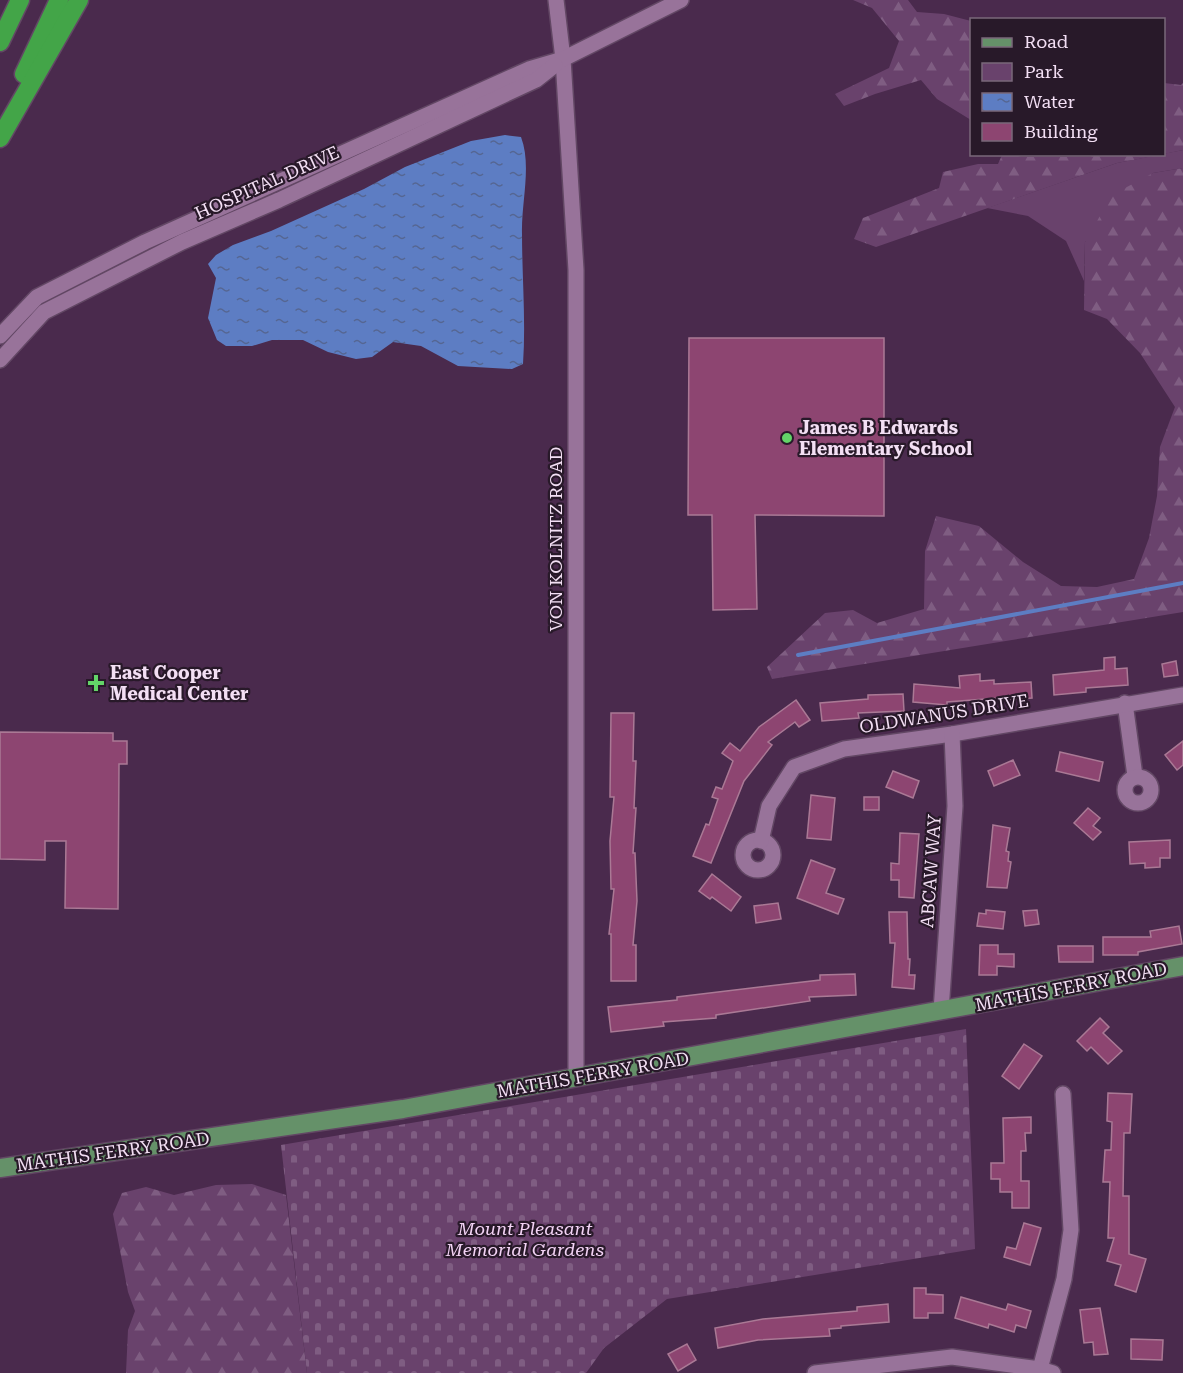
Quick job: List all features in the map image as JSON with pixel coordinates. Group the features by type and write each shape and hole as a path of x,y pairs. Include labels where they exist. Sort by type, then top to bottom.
{"highway":[{"path":"0,42 20,0"},
{"path":"0,124 59,0"},
{"path":"0,138 79,0"}],"main road":[{"name":"MATHIS FERRY ROAD","path":"0,1168 315,1123 576,1078 1183,966"}],"street":[{"name":"VON KOLNITZ ROAD","path":"556,0 563,59 576,270 576,1078"},
{"name":"HOSPITAL DRIVE","path":"0,336 37,297 145,242 529,69 563,59 681,0"},
{"name":"HOSPITAL DRIVE","path":"0,360 44,312 182,242 279,200 536,80 563,59"},
{"name":"OLDWANUS DRIVE","path":"761,841 769,806 794,767 844,749 952,734 1183,695"},
{"path":"1125,703 1135,776"},
{"name":"ABCAW WAY","path":"941,1011 955,806 952,734"},
{"path":"818,1373 952,1357 1047,1371 1071,1230 1064,1094"}],"green space":[{"path":"853,0 908,0 917,12 944,14 970,21 970,119 937,99 921,80 844,106 835,94 889,68 899,41 872,8"},
{"path":"1165,83 1181,85 1183,83 1183,150 1165,154"},
{"path":"1183,150 1183,168 1153,173 1085,242 1084,281 1066,241 1028,216 987,208 1117,163 1165,156 1165,154"},
{"path":"1002,156 1155,156 1117,163 876,247 854,239 863,218 939,188 943,172 978,164 998,164"},
{"path":"1183,168 1183,612 772,679 767,667 825,613 853,610 877,623 924,609 925,551 936,516 979,526 1023,562 1061,586 1097,587 1134,579 1149,538 1157,496 1160,447 1175,407 1140,353 1107,319 1084,310 1085,242 1112,195 1153,173"},
{"name":"Mount Pleasant Memorial Gardens","path":"966,1029 975,1249 667,1299 604,1348 586,1373 307,1373 281,1145"},
{"path":"252,1184 286,1195 307,1373 126,1373 128,1330 135,1311 128,1292 113,1214 122,1193 146,1187 174,1195 216,1185"}],"water":[{"path":"505,135 521,137 526,160 522,222 523,364 512,369 458,366 421,346 393,342 372,357 356,359 328,352 303,340 272,340 252,346 226,346 217,340 208,318 216,278 208,264 216,255 233,245 271,231 364,189 405,167 471,141"}],"building":[{"path":"689,338 884,338 884,516 755,515 757,609 713,610 712,515 688,515"},
{"path":"1115,657 1115,669 1127,668 1128,685 1086,688 1086,692 1054,695 1053,675 1104,670 1104,658"},
{"path":"1176,661 1178,675 1164,677 1162,664"},
{"path":"980,674 980,681 994,680 994,684 1031,682 1032,698 1011,699 1011,697 947,702 947,705 913,702 914,684 960,688 959,676"},
{"path":"903,694 904,711 858,713 859,718 822,721 820,703 868,699 868,695"},
{"path":"796,700 810,720 799,727 795,722 768,742 772,745 744,781 711,863 693,856 706,824 709,825 718,799 712,797 716,787 722,789 733,761 722,753 730,743 740,751 759,727"},
{"path":"611,713 634,713 633,761 636,761 634,808 636,808 633,853 635,853 637,901 633,945 636,945 636,981 611,981 611,934 609,934 614,889 611,889 610,841 614,797 610,797"},
{"path":"0,732 113,733 113,741 127,741 127,764 119,764 118,909 65,908 66,841 45,841 45,860 0,859"},
{"path":"1183,741 1183,765 1177,770 1165,755"},
{"path":"1060,752 1103,762 1099,781 1056,771"},
{"path":"1013,760 1020,775 994,786 988,771"},
{"path":"893,771 919,781 913,798 886,787"},
{"path":"811,795 835,798 831,840 807,838"},
{"path":"864,797 879,797 879,810 864,810"},
{"path":"1088,808 1100,818 1093,826 1101,832 1093,840 1074,823"},
{"path":"993,825 1010,828 1006,851 1009,852 1008,861 1011,862 1007,888 987,887"},
{"path":"900,833 919,834 914,898 899,897 899,880 891,880 891,863 899,864"},
{"path":"1170,840 1170,858 1160,858 1160,867 1145,868 1145,863 1130,864 1129,842"},
{"path":"811,860 835,869 826,893 844,899 838,914 797,898"},
{"path":"712,874 741,897 731,911 712,897 710,899 699,891"},
{"path":"778,903 781,919 756,923 754,906"},
{"path":"986,910 1005,912 1003,929 977,926 979,913 986,914"},
{"path":"1037,910 1039,924 1025,926 1023,911"},
{"path":"889,912 907,912 909,975 915,975 914,989 892,987 895,943 890,943"},
{"path":"1179,926 1182,944 1138,952 1138,955 1103,955 1103,937 1151,937 1150,931"},
{"path":"980,945 998,945 998,954 1014,954 1014,967 997,966 997,975 979,975"},
{"path":"1058,946 1093,946 1093,962 1059,962"},
{"path":"855,974 856,995 809,997 810,1001 716,1015 716,1018 663,1022 664,1026 611,1032 608,1007 820,980 820,975"},
{"path":"1100,1018 1109,1027 1103,1033 1122,1051 1108,1064 1091,1047 1087,1051 1077,1041"},
{"path":"1024,1044 1042,1056 1019,1089 1002,1076"},
{"path":"1108,1093 1132,1094 1130,1133 1124,1133 1123,1196 1129,1196 1129,1254 1146,1259 1136,1292 1115,1285 1121,1265 1107,1261 1114,1238 1108,1238 1110,1182 1103,1182 1105,1150 1111,1150 1112,1122 1107,1121"},
{"path":"1031,1117 1031,1133 1025,1133 1026,1151 1021,1151 1021,1181 1029,1181 1029,1208 1012,1208 1012,1192 1000,1192 1000,1179 991,1179 991,1163 1004,1163 1003,1118"},
{"path":"1024,1223 1041,1228 1030,1265 1004,1257 1007,1247 1016,1249"},
{"path":"914,1288 926,1288 926,1294 943,1295 943,1313 928,1313 928,1318 914,1318"},
{"path":"961,1297 1006,1310 1008,1304 1031,1311 1026,1328 1016,1325 1014,1332 989,1324 988,1328 955,1318"},
{"path":"888,1304 889,1322 841,1326 841,1328 829,1329 830,1336 758,1340 718,1348 715,1328 763,1319 857,1311 857,1307"},
{"path":"1100,1308 1108,1354 1094,1355 1093,1342 1084,1343 1080,1310"},
{"path":"1131,1339 1163,1340 1162,1360 1131,1359"},
{"path":"687,1344 696,1360 678,1371 668,1354"}],"waterway":[{"path":"798,655 1183,583"}],"place":[{"name":"James B Edwards Elementary School","path":"787,438"},
{"name":"East Cooper Medical Center","path":"96,683"}]}
